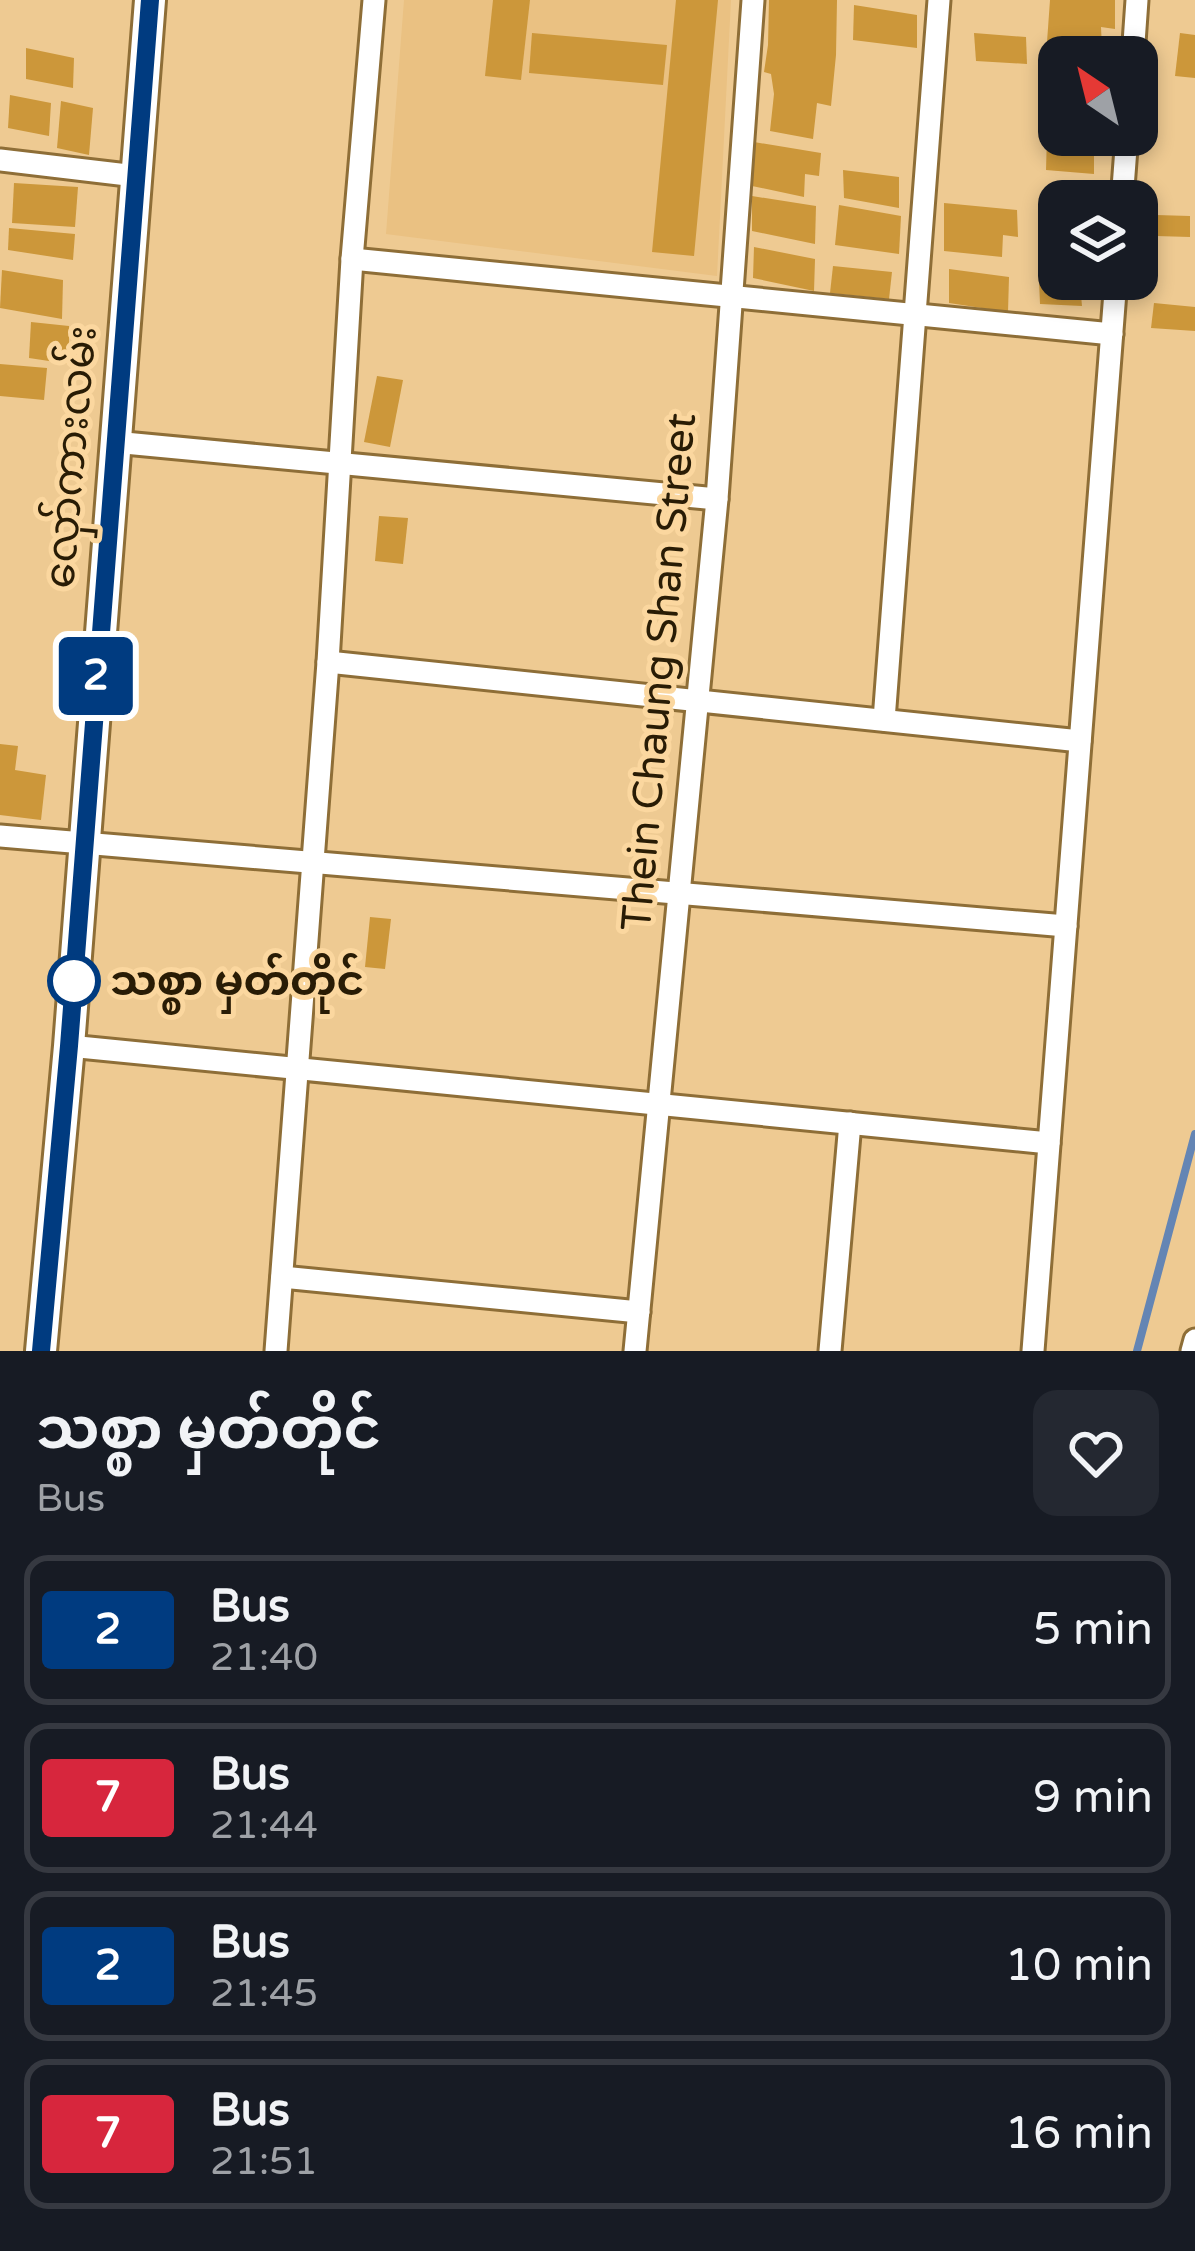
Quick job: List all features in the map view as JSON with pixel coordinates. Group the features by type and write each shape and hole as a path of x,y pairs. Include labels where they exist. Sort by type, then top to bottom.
{"main road":[{"name":"လှော်ကားလမ်း","path":"41,1351 150,0"}],"street":[{"path":"277,1351 374,0"},
{"name":"Thein Chaung Shan Street","path":"635,1351 717,499 753,0"},
{"path":"884,720 940,0"},
{"path":"1134,36 1137,0"},
{"path":"0,160 136,176"},
{"path":"352,259 1112,334"},
{"path":"1033,1351 1114,300"},
{"path":"114,442 717,499"},
{"path":"328,662 1080,741"},
{"path":"0,836 1066,926"},
{"path":"69,1046 1049,1143"},
{"path":"830,1351 850,1123"},
{"path":"282,1276 639,1312"},
{"path":"1192,1351 1195,1340"}],"shaded area":[{"path":"404,0 731,0 717,276 386,234"}],"building":[{"path":"493,0 530,0 521,80 485,76"},
{"path":"676,0 718,0 694,256 652,252"},
{"path":"769,0 837,0 831,106 817,103 813,139 770,131 774,94 771,74 764,72"},
{"path":"1050,0 1115,0 1115,29 1101,27 1101,36 1047,36"},
{"path":"854,5 917,15 917,48 853,40"},
{"path":"532,33 667,45 663,85 529,73"},
{"path":"974,33 1026,37 1027,64 976,61"},
{"path":"1180,33 1195,35 1195,78 1175,76"},
{"path":"26,48 74,58 73,88 26,79"},
{"path":"10,95 51,103 49,136 8,128"},
{"path":"61,101 93,108 89,155 57,148"},
{"path":"754,142 821,153 819,176 805,174 804,197 752,186"},
{"path":"1046,156 1094,156 1094,174 1046,170"},
{"path":"843,170 899,177 899,208 844,198"},
{"path":"14,183 78,187 75,227 12,223"},
{"path":"752,196 816,206 815,244 752,231"},
{"path":"944,203 1017,210 1018,237 1003,235 1002,257 944,251"},
{"path":"839,205 901,216 899,254 835,245"},
{"path":"1158,215 1190,216 1190,237 1158,236"},
{"path":"9,228 75,234 73,260 8,250"},
{"path":"754,247 815,259 814,291 753,278"},
{"path":"833,266 892,272 889,299 830,293"},
{"path":"949,269 1009,277 1008,312 949,303"},
{"path":"2,270 63,280 62,319 0,308"},
{"path":"1040,300 1081,300 1082,306 1040,304"},
{"path":"1154,303 1195,307 1195,331 1151,328"},
{"path":"31,322 69,326 69,364 29,358"},
{"path":"0,364 47,368 44,400 0,396"},
{"path":"377,376 403,380 390,447 364,442"},
{"path":"379,516 408,518 403,564 375,561"},
{"path":"0,744 18,746 15,770 46,775 41,820 0,815"},
{"path":"370,917 391,919 385,969 365,967"}],"waterway":[{"path":"1137,1351 1195,1134"}],"bus line":[{"name":"2","path":"41,1351 150,0"}],"place":[{"name":"သစ္စာ မှတ်တိုင်","path":"74,981"}]}
